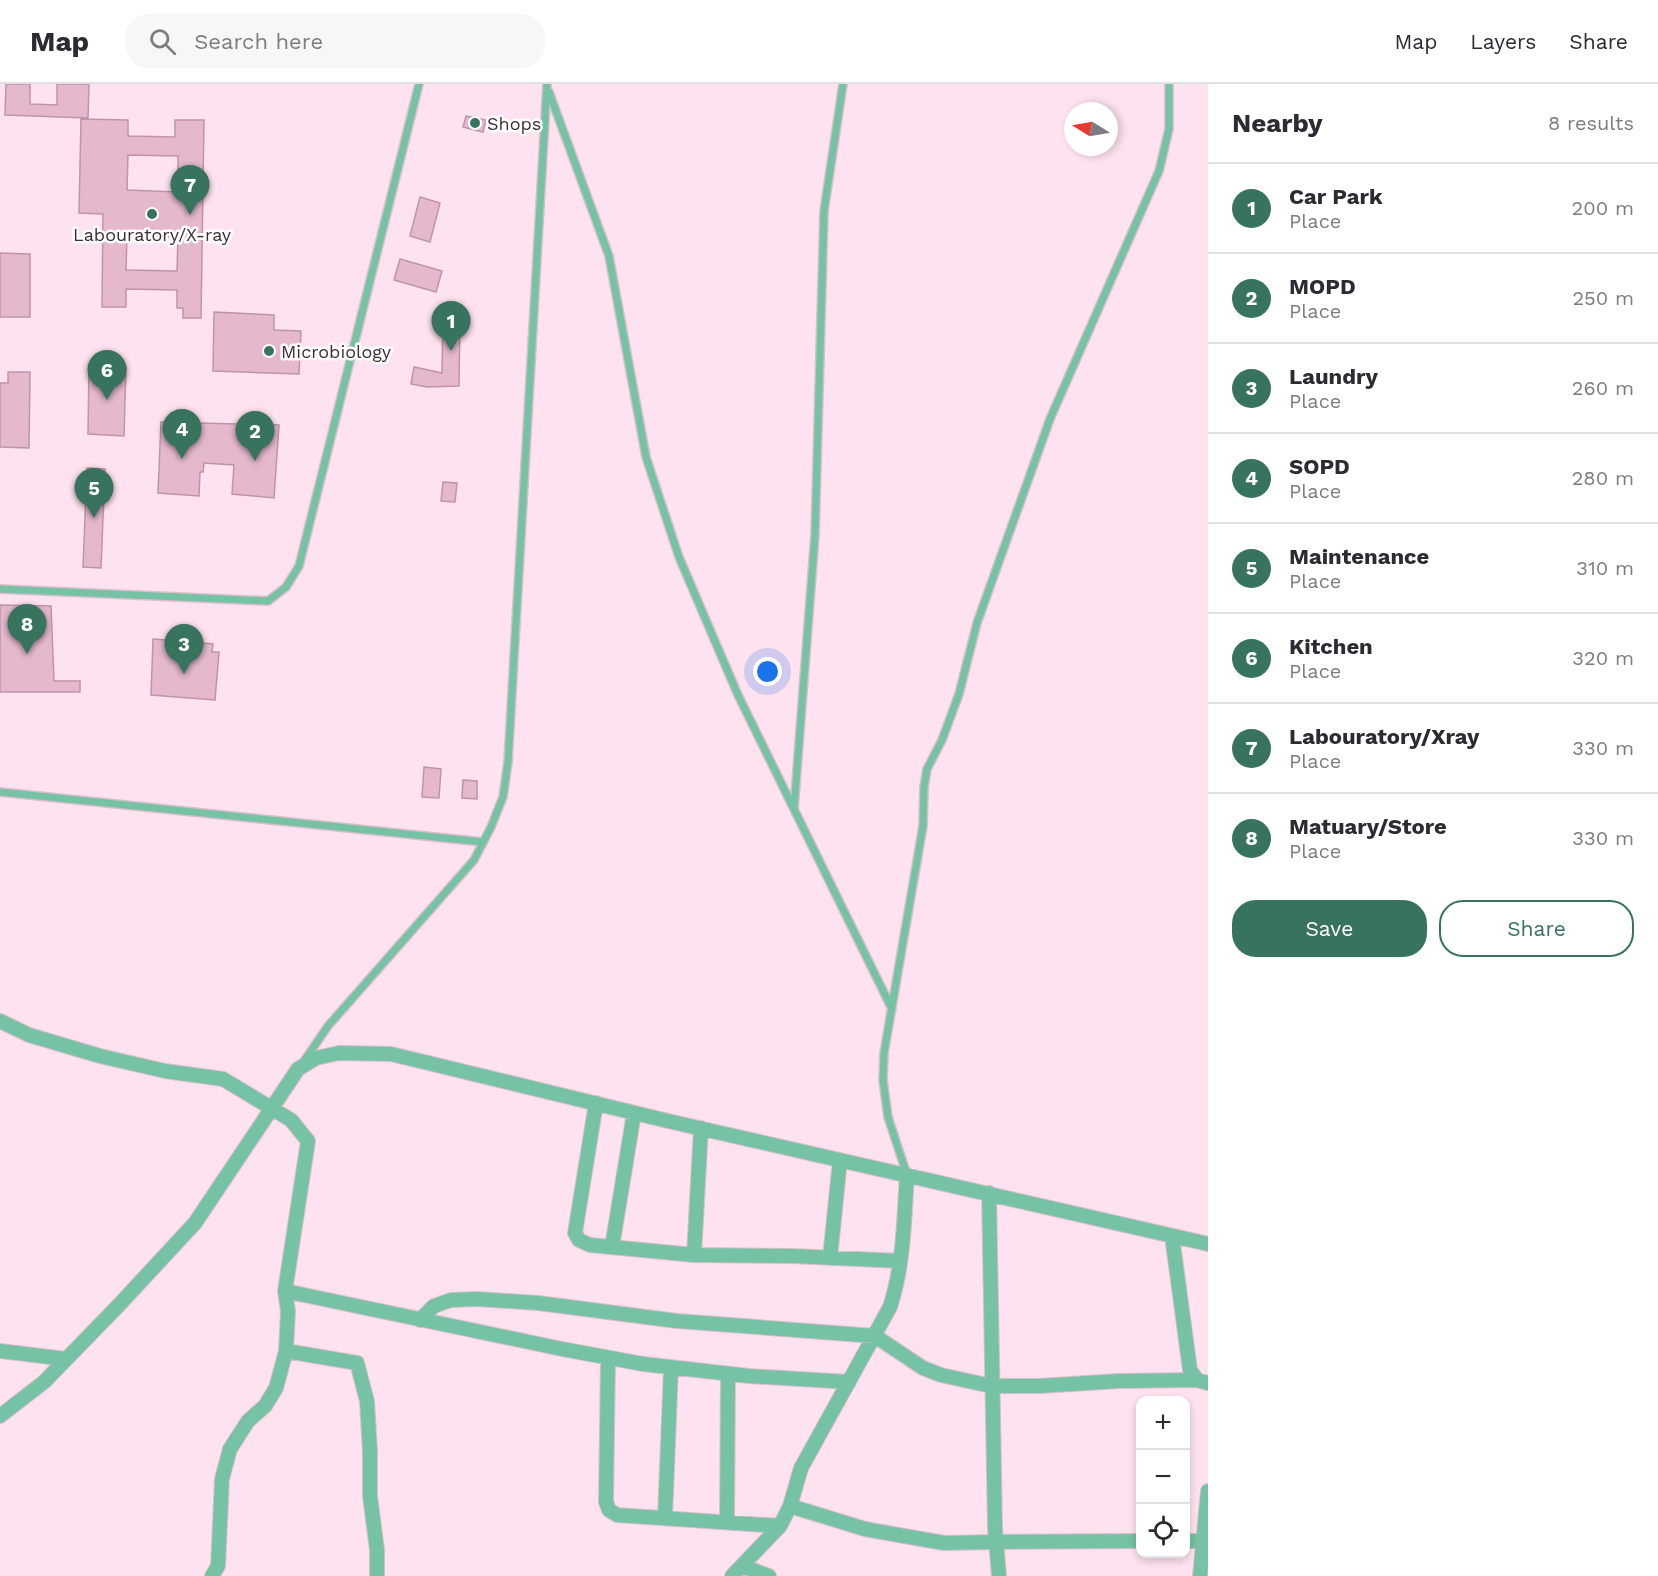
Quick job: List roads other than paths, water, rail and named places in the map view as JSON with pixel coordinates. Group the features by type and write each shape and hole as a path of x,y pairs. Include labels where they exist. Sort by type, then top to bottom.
{"street":[{"path":"0,1021 29,1035 100,1056 165,1071 223,1079 291,1120 308,1141 285,1292 288,1311 286,1351 276,1388 265,1406 248,1421 230,1449 222,1479 218,1566 212,1576"},
{"path":"0,1416 44,1382 195,1223 298,1069 316,1058 339,1053 391,1054 634,1113 1208,1244"},
{"path":"596,1103 575,1233 579,1240 590,1245 694,1255 900,1261"},
{"path":"612,1247 634,1113"},
{"path":"694,1255 701,1128"},
{"path":"830,1258 840,1160"},
{"path":"737,1571 780,1526 790,1506 801,1467 890,1307 897,1286 907,1174"},
{"path":"989,1193 991,1386 999,1576"},
{"path":"1172,1236 1190,1370 1205,1384"},
{"path":"285,1292 643,1364 728,1374 849,1383"},
{"path":"420,1320 434,1306 451,1300 477,1299 538,1303 677,1321 875,1335 923,1368 941,1375 991,1386 1039,1386 1119,1381 1205,1384"},
{"path":"0,1351 66,1359"},
{"path":"286,1351 357,1363 367,1401 370,1496 377,1550 377,1576"},
{"path":"608,1358 606,1502 609,1510 617,1515 780,1526"},
{"path":"665,1518 671,1366"},
{"path":"727,1522 728,1374"},
{"path":"1200,1576 1206,1541 1208,1491"},
{"path":"790,1506 865,1528 944,1544 1136,1541"},
{"path":"1190,1541 1206,1541"},
{"path":"737,1571 769,1576"}],"lane":[{"path":"0,589 268,601 286,586 299,566 419,84"},
{"path":"794,811 815,535 824,211 843,84"},
{"path":"907,1174 888,1117 883,1080 884,1053 923,826 927,769 942,740 959,694 977,623 1050,419 1159,171 1169,129 1169,84"},
{"path":"547,86 609,256 646,457 679,557 738,695 892,1009"},
{"path":"298,1069 328,1026 474,860 503,797 508,762 547,86"},
{"path":"0,792 483,842"}],"place":[{"name":"Shops","path":"475,123"},
{"name":"Labouratory/X-ray","path":"152,214"},
{"name":"Labouratory/Xray","path":"190,215"},
{"name":"Microbiology","path":"269,351"},
{"name":"Car Park","path":"451,351"},
{"name":"Kitchen","path":"107,400"},
{"name":"SOPD","path":"182,459"},
{"name":"MOPD","path":"255,461"},
{"name":"Maintenance","path":"94,518"},
{"name":"Matuary/Store","path":"27,654"},
{"name":"Laundry","path":"184,674"}]}
